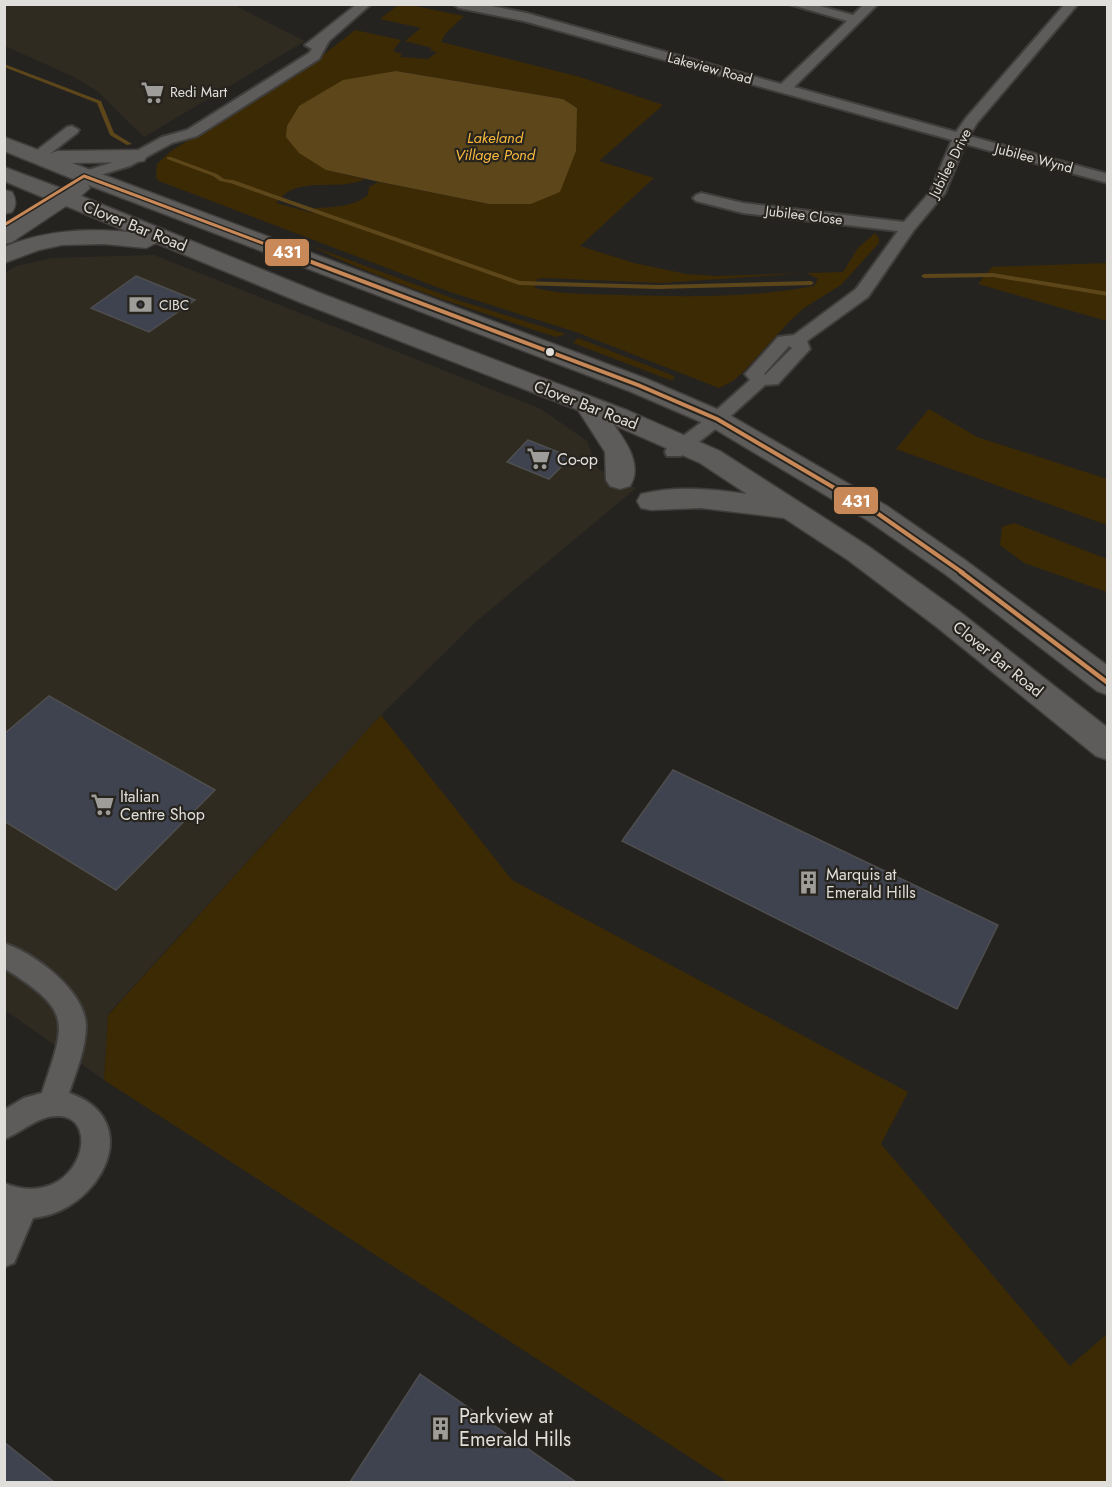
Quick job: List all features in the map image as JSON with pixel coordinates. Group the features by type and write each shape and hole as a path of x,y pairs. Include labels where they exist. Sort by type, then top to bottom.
{"main road":[{"name":"Clover Bar Road","path":"4,142 37,158 79,190 201,253 588,405 679,448 729,468 858,553 949,620 1107,747"},
{"path":"37,158 130,159"},
{"path":"4,159 79,190"},
{"name":"Clover Bar Road","path":"4,173 79,190 386,289 638,385 717,419 877,513 955,567 1107,683"},
{"path":"4,225 79,190"},
{"path":"4,237 79,190"},
{"path":"4,251 79,190"},
{"path":"4,197 4,207"},
{"path":"4,256 36,243 86,237 146,241 201,253"},
{"path":"311,298 452,338 660,414 696,422 717,419"},
{"path":"588,405 619,452 620,480"},
{"path":"679,448 713,448 740,457 1029,624"},
{"path":"651,501 680,496 721,499 794,511"}],"street":[{"name":"Lakeview Road","path":"459,4 526,17 960,138"},
{"path":"526,17 536,4"},
{"path":"795,4 855,20"},
{"path":"785,88 872,4"},
{"name":"Jubilee Drive","path":"717,419 760,380 772,380 801,349 798,340 862,293 908,227 937,194 960,138 971,121 1072,4"},
{"path":"79,190 167,140 192,133 314,56 324,39 362,5"},
{"path":"216,101 294,52 324,39"},
{"path":"236,89 254,94"},
{"path":"167,140 176,125 186,119"},
{"path":"37,158 72,130"},
{"name":"Jubilee Wynd","path":"960,138 1107,179"},
{"path":"79,190 130,159"},
{"name":"Jubilee Close","path":"701,198 743,208 908,227"},
{"path":"679,448 717,419"},
{"path":"4,954 45,981 69,1009 73,1024 53,1102"},
{"path":"4,1126 18,1114 35,1106 53,1102 69,1104 83,1111 93,1123 96,1154 82,1178 60,1197 42,1204 14,1201 4,1253"}],"shaded area":[{"path":"6,5 234,5 305,41 144,137 97,91 74,77 5,46"},
{"path":"398,5 410,5 464,16 446,33 441,42 580,77 663,105 599,161 654,178 580,246 634,263 686,274 716,276 803,273 662,283 544,278 537,279 535,288 578,294 670,296 743,295 791,290 814,286 818,279 807,273 843,272 858,248 875,233 879,238 879,243 841,285 804,308 743,372 733,381 719,388 576,332 450,292 156,178 157,164 171,151 318,59 355,30 401,40 393,51 402,54 400,57 428,59 437,52 430,50 432,48 405,41 421,28 380,19","holes":["397,71 563,99 577,108 575,125 489,204 378,182 369,187 368,195 356,202 343,206 316,208 313,213 276,203 285,194 306,186 354,183 365,179 326,170"]},
{"path":"309,245 457,300 566,334 556,337 431,295 370,272"},
{"path":"154,255 541,409 587,441 598,469 636,488 478,620 381,715 108,1014 104,1080 5,1010 5,273 16,266 52,258"},
{"path":"1107,263 1107,321 978,284 992,267"},
{"path":"578,338 674,376 674,379 670,380 573,343"},
{"path":"929,409 977,437 1107,479 1107,525 896,449"},
{"path":"1014,523 1107,559 1107,592 1024,563 1000,545 1002,527"},
{"path":"381,715 512,880 908,1092 881,1144 1070,1366 1107,1334 1107,1482 728,1482 104,1080 108,1015"}],"water":[{"name":"Lakeland Village Pond","path":"396,71 563,99 577,108 576,151 560,192 531,204 489,204 326,170 299,153 286,137 287,126 299,106 343,80"}],"building":[{"name":"CIBC","path":"136,276 195,300 149,332 91,308"},
{"name":"Co-op","path":"528,440 571,457 549,479 507,462"},
{"name":"Italian Centre Shop","path":"49,696 215,790 116,890 4,821 4,734"},
{"name":"Marquis at Emerald Hills","path":"673,770 998,925 957,1009 622,841"},
{"name":"Parkview at Emerald Hills","path":"420,1374 576,1482 350,1482"},
{"path":"4,1442 54,1482 4,1482"}],"waterway":[{"path":"4,65 99,102 112,134 129,144"},
{"path":"169,158 215,175 222,180 231,181 519,283 658,287 811,283"},
{"path":"924,276 993,275 1108,294"}],"transit line":[{"name":"431","path":"4,225 84,176 638,385 717,419 877,513 955,567 1108,683"}],"place":[{"name":"Redi Mart","path":"152,92"},
{"name":"CIBC","path":"141,305"},
{"name":"Co-op","path":"539,459"},
{"name":"Italian Centre Shop","path":"102,805"},
{"name":"Marquis at Emerald Hills","path":"808,883"},
{"name":"Parkview at Emerald Hills","path":"441,1428"}]}
